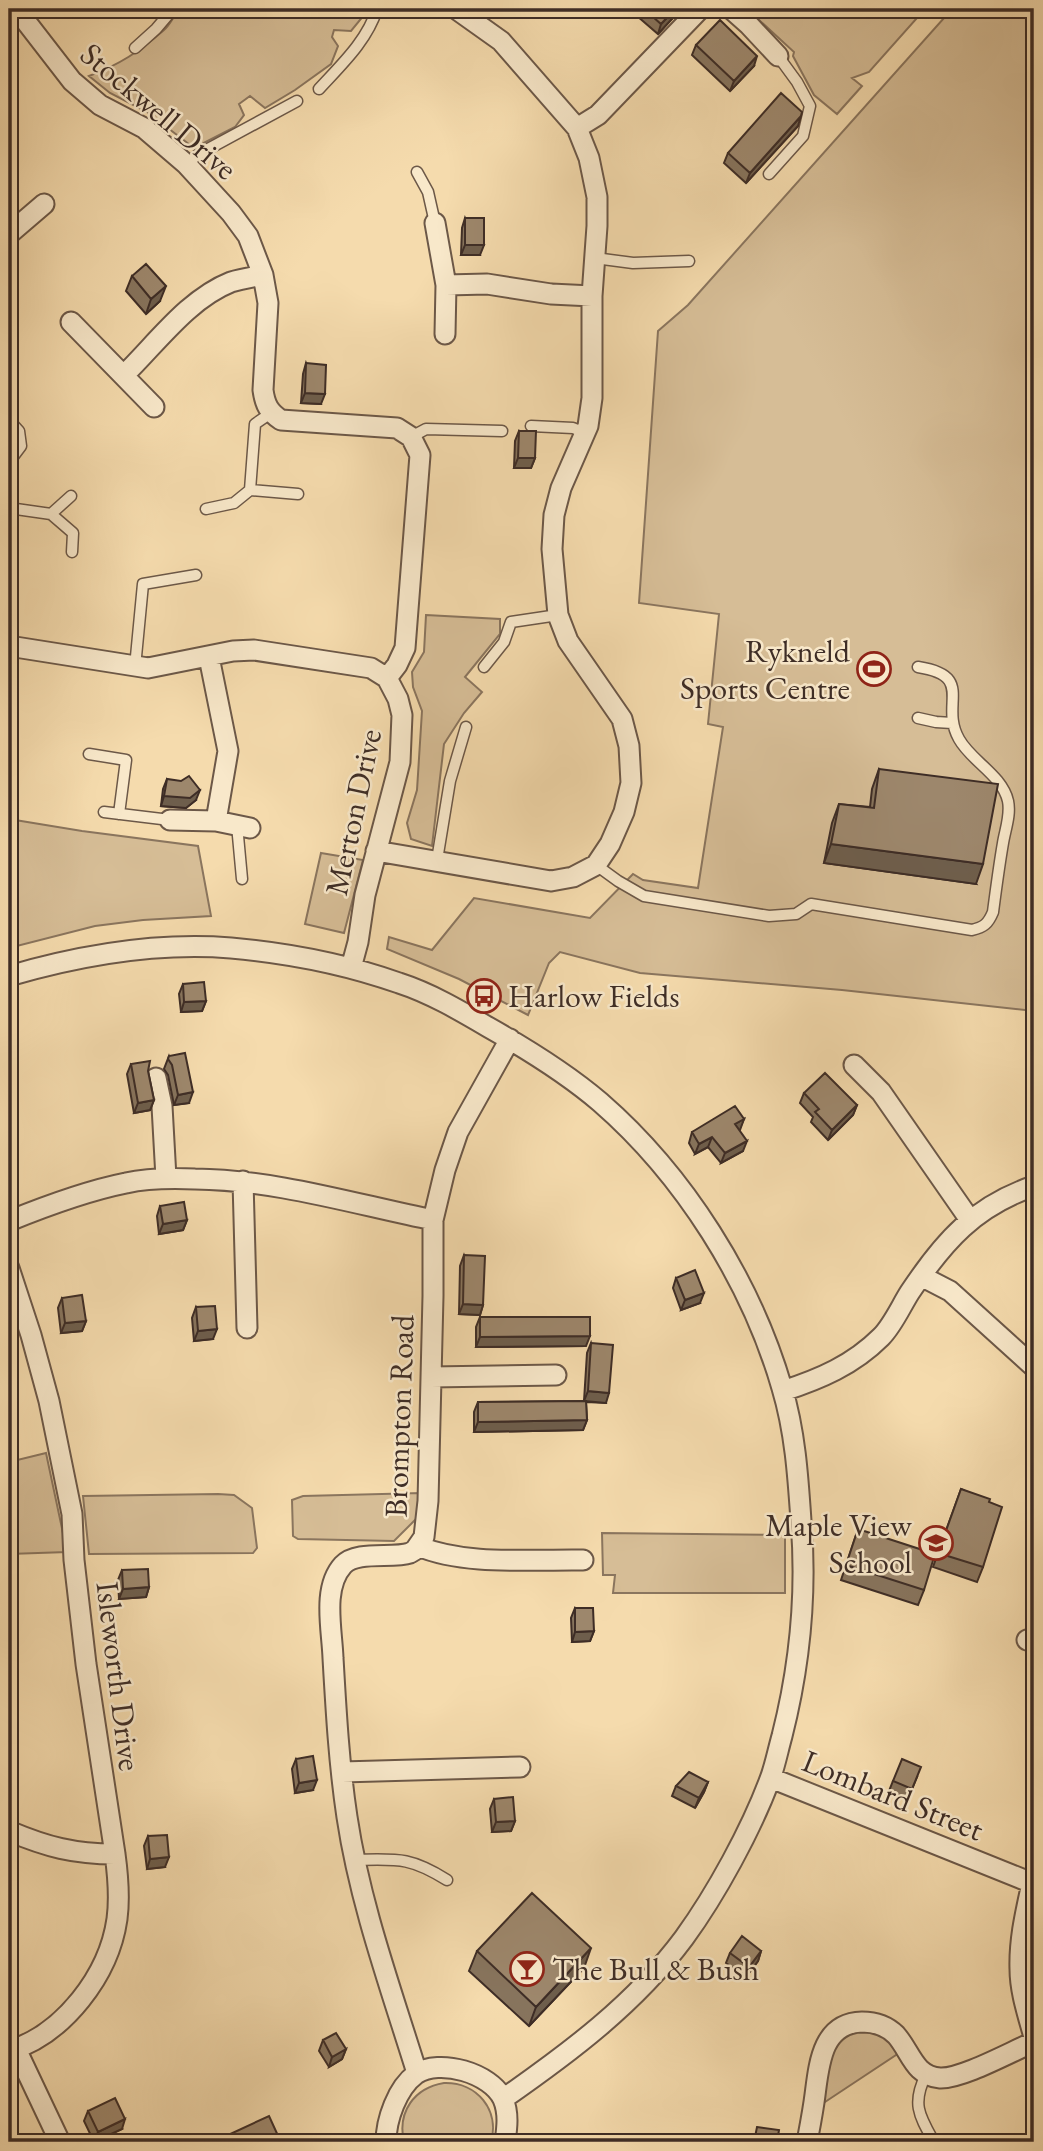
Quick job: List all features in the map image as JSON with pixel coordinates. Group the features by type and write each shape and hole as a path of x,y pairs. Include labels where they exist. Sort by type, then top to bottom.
{"street":[{"name":"Stockwell Drive","path":"12,9 24,19 72,81 100,105 144,128 186,164 231,213 248,236 263,275 268,303 263,390 271,413"},
{"path":"376,851 437,859 551,881 573,877 596,866 610,844 624,812 631,783 629,746 622,719 568,641 558,615 552,549 554,515 561,488 585,433 592,398 592,296 597,197 589,158 577,128 501,41 457,9"},
{"path":"577,128 598,115 700,9"},
{"path":"731,9 778,56"},
{"path":"9,234 44,204"},
{"path":"435,223 446,285 445,334"},
{"path":"124,375 165,330 209,294 232,282 263,275"},
{"path":"446,285 487,284 551,294 592,296"},
{"path":"71,322 154,407"},
{"path":"9,646 148,668 164,667 233,651 254,650 371,668 387,678 405,648 420,455 411,436 397,428 281,420 271,413"},
{"path":"209,657 228,751 216,821"},
{"name":"Merton Drive","path":"351,968 365,895 400,762 402,715 398,699 387,678"},
{"path":"170,820 216,821 244,827"},
{"path":"9,976 50,964 102,954 227,948 351,968 403,984 449,1004 565,1075 600,1102 641,1144 695,1209 723,1249 774,1360 792,1427 804,1566 802,1624 790,1704 771,1778 741,1841 702,1910 659,1969 619,2010 583,2041 503,2099"},
{"name":"Brompton Road","path":"417,2073 384,1972 347,1818 332,1642 331,1596 333,1585 344,1563 371,1556 404,1555 418,1546 424,1537 428,1500 433,1220 445,1170 458,1132 510,1039"},
{"path":"854,1065 881,1092 970,1220"},
{"path":"156,1078 162,1106 166,1178"},
{"path":"9,1221 38,1209 126,1182 166,1178 243,1181 433,1220"},
{"path":"243,1181 247,1328"},
{"path":"783,1391 815,1381 852,1362 872,1346 884,1334 945,1244 970,1220 996,1202 1034,1186"},
{"name":"Isleworth Drive","path":"9,1268 49,1401 72,1514 86,1664 115,1854 119,1902 115,1931 105,1959 79,2001 40,2036 13,2050"},
{"path":"921,1276 950,1291 1034,1367"},
{"path":"431,1377 556,1375"},
{"path":"418,1546 438,1555 462,1558 583,1560"},
{"path":"342,1772 520,1768"},
{"name":"Lombard Street","path":"771,1778 1033,1881"},
{"path":"9,1831 57,1849 85,1854 115,1854"},
{"path":"807,2142 821,2056 829,2039 847,2025 868,2022 889,2029 901,2041 915,2065 926,2075 937,2078 953,2076 1034,2040 1020,1971 1024,1920 1033,1881"},
{"path":"13,2050 60,2142"},
{"path":"386,2142 391,2109 399,2096 417,2073 442,2068 473,2073 497,2089 507,2115 505,2142"}],"lane":[{"path":"135,48 173,9"},
{"path":"319,89 354,52 377,9"},
{"path":"769,174 803,136 810,106 778,56"},
{"path":"186,164 199,154 297,101"},
{"path":"417,172 428,192 435,223"},
{"path":"595,258 632,263 689,261"},
{"path":"250,490 255,424 271,413"},
{"path":"9,420 19,432 21,446 9,462"},
{"path":"531,426 573,428 585,433"},
{"path":"411,436 426,429 502,431"},
{"path":"206,509 234,503 250,490 298,494"},
{"path":"51,514 71,496"},
{"path":"9,508 51,514 74,533 72,551"},
{"path":"135,667 143,584 196,575"},
{"path":"484,667 504,642 511,622 558,615"},
{"path":"596,866 644,896 769,916 796,914 811,904 972,930 984,927 993,912 1009,802 995,778 959,739 952,723 952,684 945,674 918,667"},
{"path":"918,718 952,723"},
{"path":"437,859 450,781 466,727"},
{"path":"89,754 126,760 119,814"},
{"path":"104,812 170,820"},
{"path":"242,879 244,827"},
{"path":"356,1860 396,1859 414,1862 447,1880"},
{"path":"926,2075 917,2107 920,2118 934,2142"}],"shaded area":[{"path":"181,9 369,9 351,31 334,30 332,37 338,46 331,64 265,108 250,96 239,104 244,115 235,127 194,148 147,112 110,93 89,76 138,51 164,30"},
{"path":"747,9 925,9 869,72 852,78 862,86 837,114 814,95 793,56 794,52"},
{"name":"Rykneld Sports Centre","path":"952,9 1034,9 1034,1011 842,990 640,973 560,952 549,963 528,1015 459,979 387,949 389,937 432,950 474,898 590,918 633,874 643,880 698,888 723,727 708,724 719,614 639,603 658,331 688,305"},
{"path":"426,615 500,619 500,634 465,677 482,692 464,713 444,744 432,846 411,839 407,823 417,790 422,711 413,687 412,672 424,652"},
{"path":"9,819 198,846 211,916 95,926 9,948"},
{"path":"321,853 363,860 344,933 305,924"},
{"path":"46,1453 67,1552 9,1554 9,1462"},
{"path":"421,1493 420,1515 394,1541 298,1539 293,1536 292,1500 303,1496"},
{"path":"234,1495 252,1508 257,1548 253,1553 89,1554 83,1496"},
{"path":"602,1533 785,1535 785,1593 613,1593 615,1575 603,1575"},
{"path":"858,2031 883,2035 899,2053 822,2104 833,2050 839,2042"},
{"path":"444,2083 467,2087 483,2100 492,2119 491,2142 404,2142 403,2121 410,2103 424,2090"}],"building":[{"path":"644,9 675,9 661,24"},
{"path":"720,20 757,56 734,81 696,45"},
{"path":"781,93 802,112 801,116 750,173 728,153"},
{"path":"465,218 484,218 484,245 465,245"},
{"path":"146,264 166,286 151,299 132,276"},
{"path":"306,363 326,365 325,394 305,393"},
{"path":"519,431 536,431 535,458 518,458"},
{"path":"879,769 998,784 983,864 831,844 839,804 874,808"},
{"path":"189,776 200,790 190,798 164,796 167,779 181,781"},
{"path":"204,982 206,1001 184,1002 183,984"},
{"path":"185,1053 193,1092 178,1095 172,1065 168,1059 169,1056"},
{"path":"150,1061 148,1071 154,1100 138,1103 131,1064"},
{"path":"825,1073 857,1105 832,1130 815,1112 819,1109 804,1093"},
{"path":"735,1106 744,1119 735,1124 747,1141 725,1153 712,1137 699,1144 692,1132"},
{"path":"184,1202 187,1220 163,1224 160,1206"},
{"path":"464,1255 485,1256 483,1305 463,1304"},
{"path":"695,1270 704,1293 685,1300 676,1278"},
{"path":"82,1295 86,1321 65,1323 62,1298"},
{"path":"215,1306 217,1329 198,1331 196,1307"},
{"path":"480,1317 590,1317 590,1336 480,1337"},
{"path":"591,1343 613,1345 609,1393 588,1391"},
{"path":"586,1401 587,1420 478,1422 478,1402"},
{"path":"961,1489 990,1499 989,1502 1002,1507 983,1567 938,1553"},
{"path":"858,1529 935,1554 924,1590 846,1565"},
{"path":"148,1569 149,1587 123,1589 122,1570"},
{"path":"575,1608 593,1608 594,1631 575,1632"},
{"path":"313,1756 317,1780 299,1783 296,1759"},
{"path":"902,1759 921,1767 912,1789 893,1781"},
{"path":"689,1772 708,1782 699,1798 676,1786"},
{"path":"513,1797 515,1821 496,1822 494,1799"},
{"path":"167,1835 169,1857 150,1859 148,1836"},
{"name":"The Bull & Bush","path":"532,1893 591,1948 536,2007 477,1951"},
{"path":"742,1936 761,1951 749,1967 730,1953"},
{"path":"336,2033 346,2049 332,2057 323,2040"},
{"path":"115,2098 125,2119 98,2132 88,2111"},
{"path":"269,2116 280,2140 276,2142 213,2142"},
{"path":"757,2127 779,2130 777,2142 754,2142"}],"place":[{"name":"Rykneld Sports Centre","path":"874,669"},
{"name":"Harlow Fields","path":"484,996"},
{"name":"Maple View School","path":"936,1543"},
{"name":"The Bull & Bush","path":"527,1969"}]}
